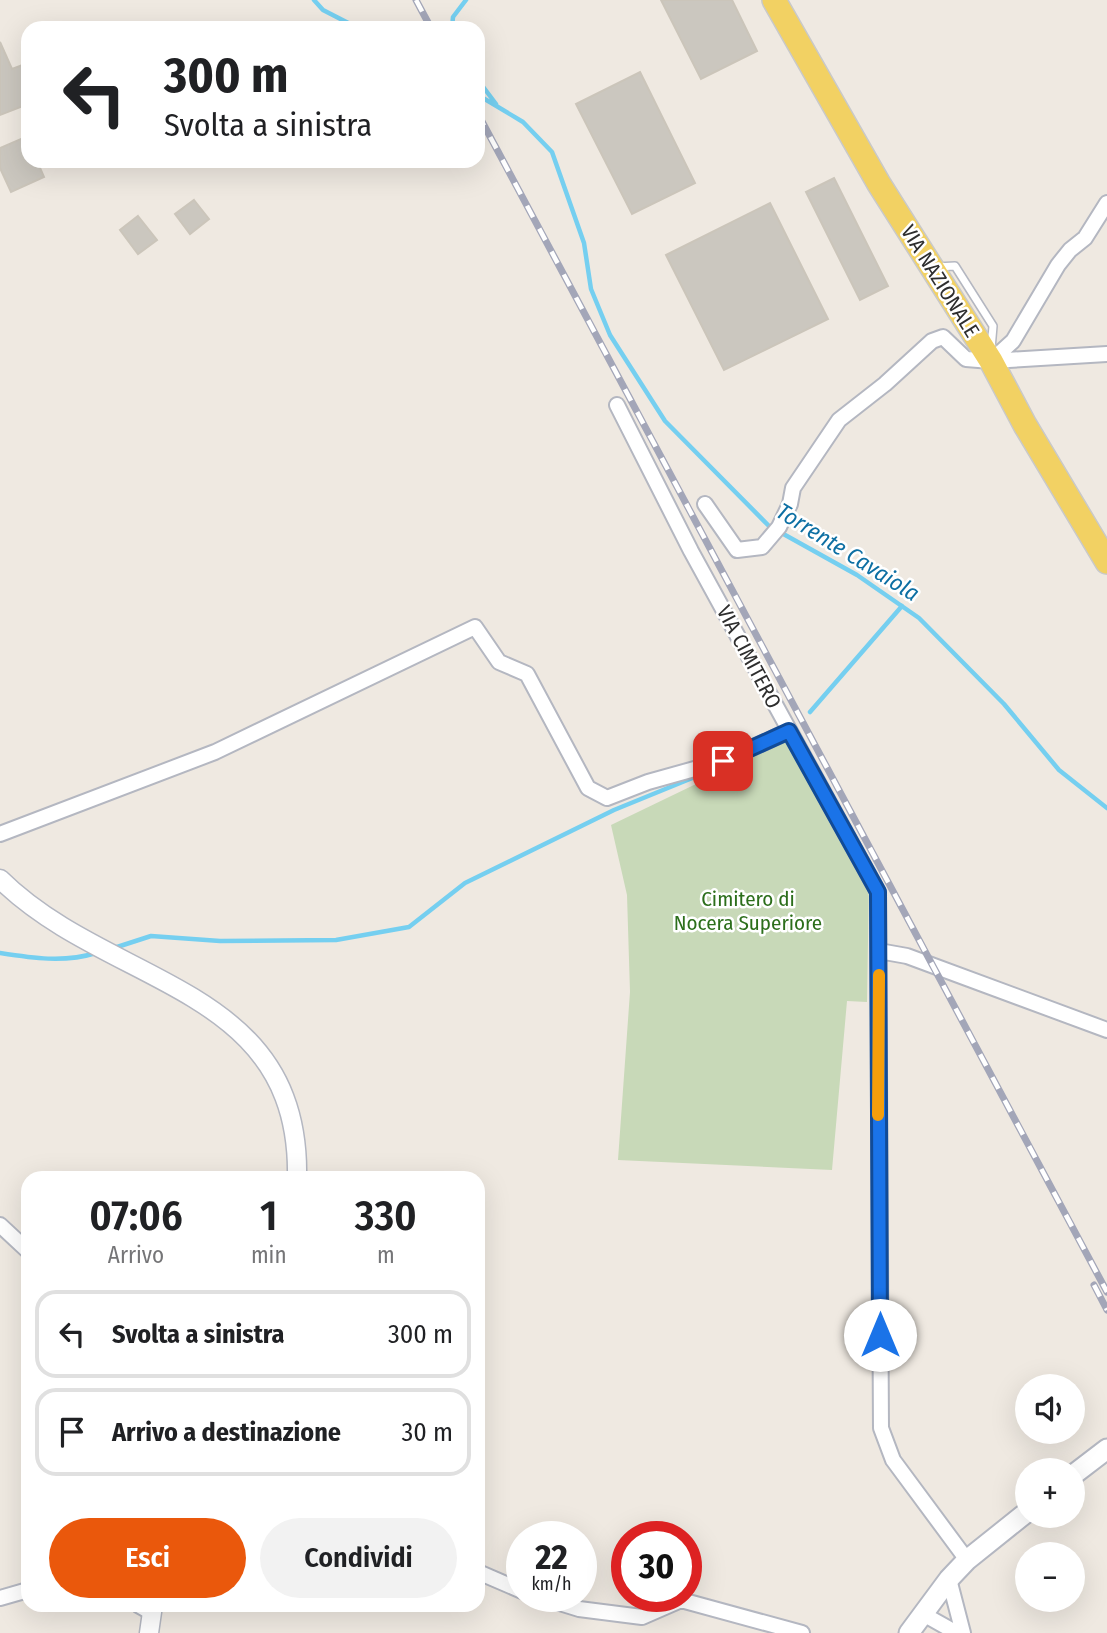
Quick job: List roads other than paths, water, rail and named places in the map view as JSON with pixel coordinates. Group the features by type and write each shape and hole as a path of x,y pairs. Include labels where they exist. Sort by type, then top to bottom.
{"main road":[{"name":"VIA NAZIONALE","path":"774,0 879,184 990,361 1107,562"},
{"path":"1085,1466 1107,1449"},
{"path":"909,1633 949,1579 967,1560 1015,1522"}],"street":[{"path":"990,361 1013,341 1058,265 1070,250 1085,238 1107,204"},
{"path":"705,504 737,550 750,551 762,547 776,533 790,504 793,488 839,420 885,384 932,341 943,337 966,359 990,361 1107,354"},
{"name":"VIA CIMITERO","path":"617,405 672,514 878,892 881,1428 893,1460 967,1560"},
{"path":"0,834 215,752 475,627 499,662 527,674 588,788 607,798 648,782 723,761 789,731"},
{"path":"0,879 18,897 76,936 215,1010 257,1046 283,1091 292,1117 298,1148 297,1171"},
{"path":"879,951 907,956 1107,1030"},
{"path":"0,1226 21,1245"},
{"path":"485,1575 506,1584"},
{"path":"949,1579 963,1633"},
{"path":"0,1598 21,1592"},
{"path":"597,1612 642,1618 681,1600 802,1633"},
{"path":"148,1612 149,1633"},
{"path":"923,1614 937,1633"},
{"path":"923,1614 957,1633"}],"waterway":[{"name":"Torrente Cavaiola","path":"314,0 323,10 344,21"},
{"path":"453,21 466,0"},
{"path":"485,89 496,104"},
{"name":"Torrente Cavaiola","path":"485,99 523,122 552,152 584,243 591,289 610,335 665,421 769,526 857,575 919,618 1004,704 1059,770 1107,808"},
{"path":"810,712 902,606"},
{"path":"114,948 151,936 220,941 336,940 409,927 465,883 614,810 707,772"},
{"path":"0,953 60,959 96,953"}],"railway":[{"path":"416,0 427,21"},
{"path":"485,127 1107,1292"},
{"path":"1094,1285 1107,1310"}],"park label":[{"name":"Cimitero di Nocera Superiore","path":"748,911"}]}
